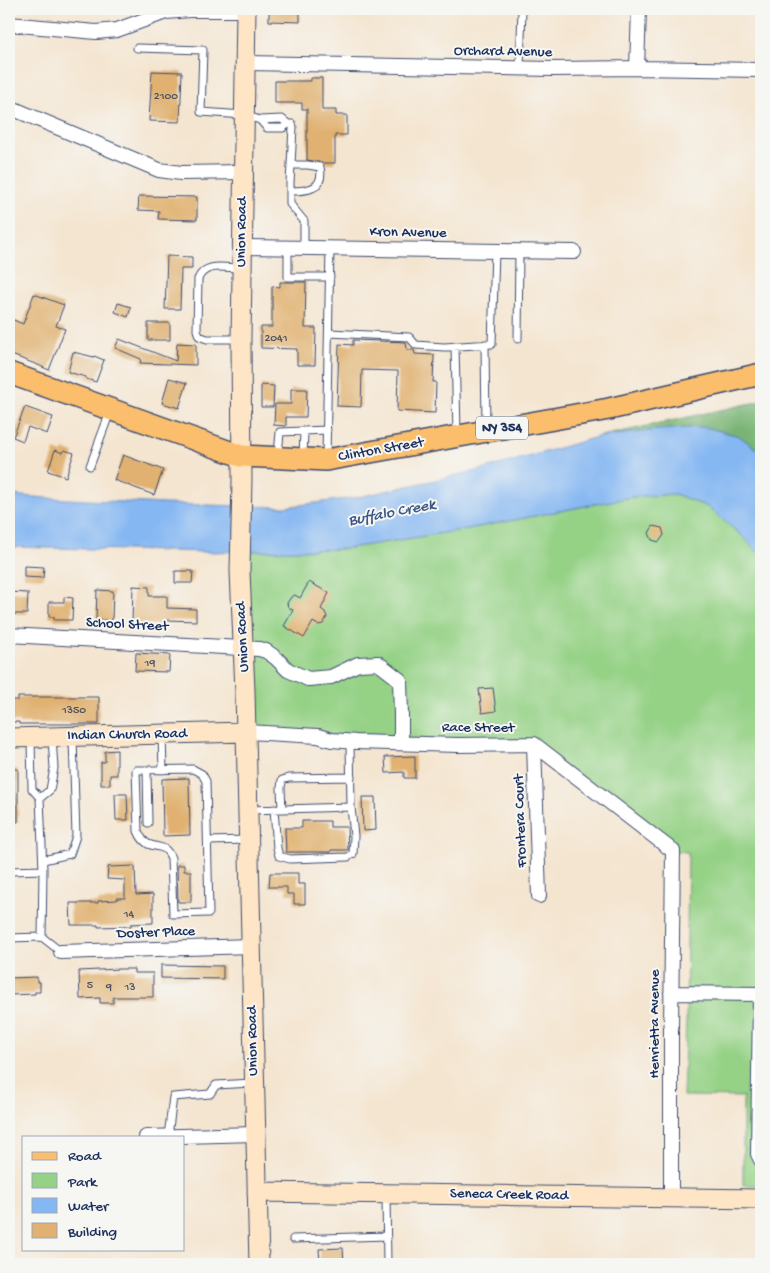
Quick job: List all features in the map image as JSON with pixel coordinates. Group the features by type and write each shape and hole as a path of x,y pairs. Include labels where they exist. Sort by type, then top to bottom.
{"main road":[{"name":"Union Road","path":"246,9 245,63 252,118 243,172 240,572 249,840 258,1264"},
{"name":"Clinton Street","path":"9,373 241,456 326,460 609,409 761,374"},
{"name":"Indian Church Road","path":"9,738 246,732"},
{"name":"Seneca Creek Road","path":"257,1192 761,1198"}],"street":[{"path":"9,24 96,32 117,30 166,12 246,9"},
{"path":"637,68 639,9"},
{"name":"Orchard Avenue","path":"245,63 761,70"},
{"path":"9,107 159,170 181,173 243,172"},
{"name":"Kron Avenue","path":"242,247 574,252"},
{"name":"School Street","path":"9,635 259,649 266,651 276,658 288,670 308,680 331,677 358,664 378,663 400,680 401,743"},
{"name":"Race Street","path":"246,732 318,736 350,742 458,745 534,744 673,851"},
{"name":"Frontera Court","path":"534,744 539,896"},
{"name":"Henrietta Avenue","path":"671,1198 673,851"},
{"name":"Doster Place","path":"61,952 251,946"},
{"path":"671,992 761,994 758,1154 761,1160"},
{"path":"168,1136 255,1134"}],"lane":[{"path":"520,68 522,9"},
{"path":"137,48 203,50 201,112 252,118 282,119 288,124 292,124 290,204 304,221 304,248"},
{"path":"290,165 320,167 321,172 319,182 314,187 300,191 290,191"},
{"path":"288,247 288,277 330,277"},
{"path":"326,460 330,248"},
{"path":"486,431 488,344 495,251"},
{"path":"518,339 519,251"},
{"path":"241,339 207,339 199,336 197,330 198,279 200,273 208,268 242,268"},
{"path":"329,333 409,337 416,345 444,347 488,344"},
{"path":"455,346 457,436"},
{"path":"90,466 111,410"},
{"path":"278,458 280,432 327,430"},
{"path":"303,459 304,431"},
{"path":"162,734 163,770"},
{"path":"40,798 50,790 54,768 52,736"},
{"path":"43,860 70,854 76,836 73,736"},
{"path":"31,737 32,789 40,798 43,860 42,937"},
{"path":"274,809 276,848 279,856 290,860 348,857 353,854 350,742"},
{"path":"193,769 202,774 206,781 210,913 173,914 171,858 163,848 148,843 138,831 136,770 163,770 193,769"},
{"path":"147,770 148,823"},
{"path":"282,809 282,780 289,778 351,777"},
{"path":"248,810 351,807"},
{"path":"208,841 249,840"},
{"path":"9,871 43,870"},
{"path":"9,938 42,937 61,952"},
{"path":"168,1136 172,1097 210,1094 216,1085 254,1082"},
{"path":"386,1194 387,1264"},
{"path":"293,1239 386,1236"}],"green space":[{"path":"761,401 761,452 739,436 705,427 597,437"},
{"path":"675,494 708,507 761,555 761,1185 743,1185 743,1097 683,1096 688,852 673,851 534,744 246,732 243,551 344,549 468,529 631,497"}],"water":[{"name":"Buffalo Creek","path":"705,427 739,436 761,452 761,555 708,507 675,494 631,497 468,529 344,549 208,552 9,547 9,495 165,504 284,507 354,498 485,469 597,437"}],"building":[{"path":"269,10 300,11 300,22 269,21"},
{"path":"152,71 182,72 180,122 149,121"},
{"path":"311,78 322,78 322,110 336,110 336,115 347,115 347,135 335,135 335,163 307,160 307,109 302,109 302,103 275,103 275,81 311,81"},
{"path":"139,196 197,197 197,220 158,219 159,211 138,210"},
{"path":"167,256 192,257 192,269 181,269 180,309 165,309"},
{"path":"280,282 306,282 305,328 316,328 315,365 297,365 297,349 261,348 261,327 272,327 272,286 280,287"},
{"path":"34,294 64,305 56,326 65,329 49,370 9,354 9,318 23,324"},
{"path":"118,303 131,307 128,317 115,312"},
{"path":"148,323 170,323 170,340 148,340"},
{"path":"119,339 176,361 177,343 196,344 196,365 140,363 141,359 115,348"},
{"path":"353,340 406,342 407,350 414,350 415,354 434,355 433,382 436,382 435,413 397,411 398,371 362,370 361,407 337,406 339,344 353,345"},
{"path":"73,352 104,360 96,382 68,372"},
{"path":"169,378 187,383 179,408 162,403"},
{"path":"261,385 274,386 273,407 261,407"},
{"path":"291,389 307,389 306,417 286,417 286,426 274,425 275,404 291,404"},
{"path":"25,407 53,417 47,434 28,427 23,441 13,437"},
{"path":"55,450 63,453 64,450 74,453 66,477 48,471"},
{"path":"123,455 163,470 154,495 114,480"},
{"path":"653,526 662,528 664,535 659,542 652,540 649,533"},
{"path":"24,566 44,567 43,578 24,577"},
{"path":"175,571 193,571 192,583 175,583"},
{"path":"309,582 329,593 321,609 327,617 323,624 318,625 313,622 304,638 284,626 293,610 288,607 287,603 295,595 300,598"},
{"path":"133,586 149,587 149,596 167,596 167,608 196,609 196,621 167,620 166,625 132,624"},
{"path":"97,590 113,591 112,620 96,620"},
{"path":"9,592 28,593 27,614 9,614"},
{"path":"64,597 73,598 72,620 54,620 54,617 49,617 49,602 64,602"},
{"path":"136,653 170,655 169,672 135,671"},
{"path":"493,688 496,711 482,713 479,689"},
{"path":"18,697 99,697 99,724 19,724 19,722 10,722 10,700 18,700"},
{"path":"117,750 117,775 110,775 110,785 101,785 101,762 105,762 105,751"},
{"path":"415,756 415,778 404,778 404,772 386,773 385,757"},
{"path":"9,769 18,769 18,822 9,822"},
{"path":"189,778 190,835 163,836 162,779"},
{"path":"115,794 127,794 128,820 116,820"},
{"path":"362,797 375,797 376,830 363,831"},
{"path":"302,821 330,821 330,827 347,827 348,850 286,852 285,828 302,828"},
{"path":"177,865 184,865 184,871 191,871 191,902 178,902"},
{"path":"135,866 136,895 153,894 153,923 98,927 98,925 71,925 70,903 98,903 98,901 125,898 125,880 107,879 108,867"},
{"path":"270,873 298,873 298,884 305,884 305,904 294,904 294,894 287,894 287,887 269,887"},
{"path":"161,965 223,966 223,979 161,978"},
{"path":"134,969 134,973 153,973 153,997 113,997 113,1003 100,1003 100,998 80,999 79,971"},
{"path":"37,977 37,982 40,982 40,992 35,992 35,994 9,995 9,978"},
{"path":"343,1248 344,1264 320,1264 319,1249"}]}
